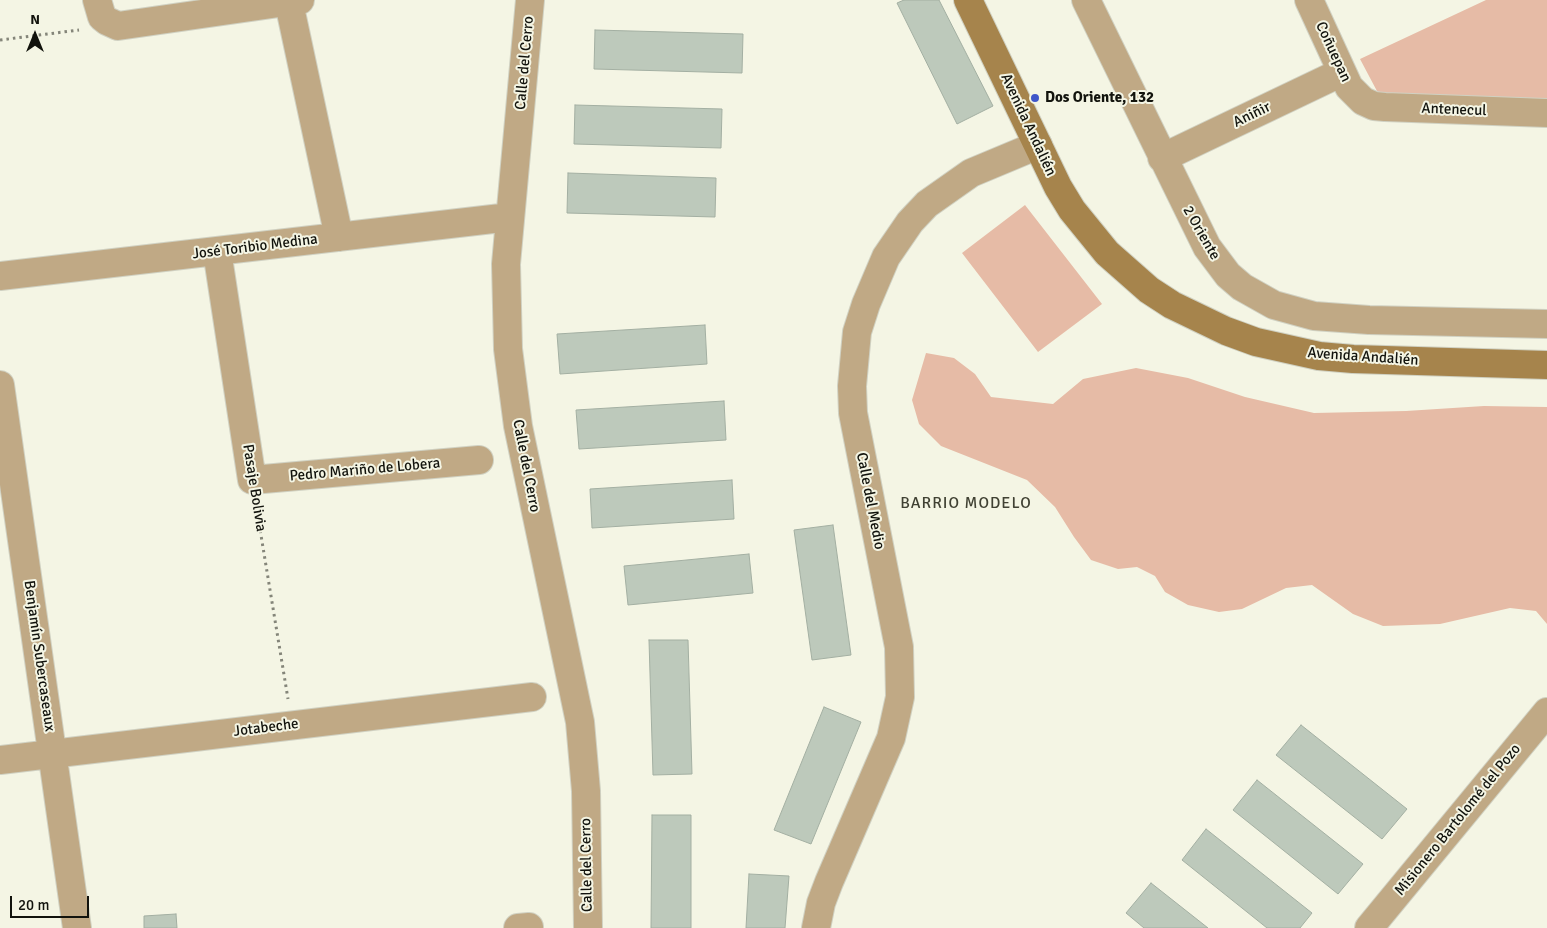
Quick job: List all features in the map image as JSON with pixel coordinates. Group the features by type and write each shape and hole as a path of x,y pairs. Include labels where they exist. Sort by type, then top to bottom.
{"main road":[{"name":"Avenida Andalién","path":"968,0 1058,188 1072,210 1107,253 1149,290 1172,305 1226,331 1264,344 1319,356 1353,359 1547,365"}],"street":[{"name":"Calle del Cerro","path":"530,0 525,74 506,264 508,350 518,426 580,722 586,791 588,928"},
{"name":"2 Oriente","path":"1086,0 1198,231 1217,262 1242,287 1274,304 1314,316 1547,324"},
{"name":"Coñuepan","path":"1309,0 1349,87 1363,101"},
{"path":"102,11 118,26 294,2 339,237"},
{"name":"Aniñir","path":"1162,158 1342,72"},
{"name":"Antenecul","path":"1363,101 1374,106 1385,107 1547,113"},
{"name":"Calle del Medio","path":"816,928 821,903 829,882 891,738 900,697 899,647 853,413 852,386 857,332 866,304 886,257 906,228 928,204 971,173 1038,145"},
{"name":"José Toribio Medina","path":"0,276 510,217"},
{"name":"Pasaje Bolivia","path":"217,251 252,480"},
{"name":"Benjamín Subercaseaux","path":"0,385 9,514 52,753 77,928"},
{"name":"Pedro Mariño de Lobera","path":"252,480 479,460"},
{"name":"Jotabeche","path":"0,760 532,697"},
{"name":"Misionero Bartolomé del Pozo","path":"1369,928 1547,712"}],"path":[{"path":"0,40 91,28 102,11"},
{"name":"Pasaje Bolivia","path":"252,480 293,725"}],"shaded area":[{"path":"1486,0 1547,0 1547,100 1378,93 1360,59"},
{"path":"1025,205 1102,304 1038,352 962,253"},
{"path":"926,353 954,358 975,374 991,397 1053,404 1083,379 1136,368 1188,378 1245,397 1314,413 1406,411 1484,406 1547,407 1547,624 1536,611 1510,608 1440,624 1383,626 1353,614 1312,585 1286,588 1242,609 1219,612 1188,605 1165,592 1155,576 1137,567 1118,569 1091,560 1055,507 1027,480 941,446 919,424 912,400"}],"building":[{"path":"904,0 939,0 993,106 957,124 897,3"},
{"path":"595,30 743,34 742,73 594,69"},
{"path":"575,105 722,109 721,148 574,144"},
{"path":"568,173 716,178 715,217 567,213"},
{"path":"705,325 707,364 560,374 557,334"},
{"path":"724,401 726,440 579,449 576,410"},
{"path":"732,480 734,519 592,528 590,489"},
{"path":"833,525 851,655 812,660 794,530"},
{"path":"749,554 753,593 628,605 624,566"},
{"path":"649,640 688,640 692,774 653,775"},
{"path":"824,707 861,722 811,844 774,830"},
{"path":"1301,725 1407,809 1382,839 1276,755"},
{"path":"1257,780 1363,864 1338,894 1233,810"},
{"path":"652,815 691,815 691,928 651,928"},
{"path":"1206,829 1312,913 1300,928 1267,928 1182,860"},
{"path":"749,874 789,876 785,928 746,928"},
{"path":"1151,883 1208,928 1144,928 1126,913"},
{"path":"176,914 177,928 144,928 144,916"}],"place":[{"name":"Dos Oriente, 132","path":"1035,98"}],"district":[{"name":"BARRIO MODELO","path":"966,504"}]}
